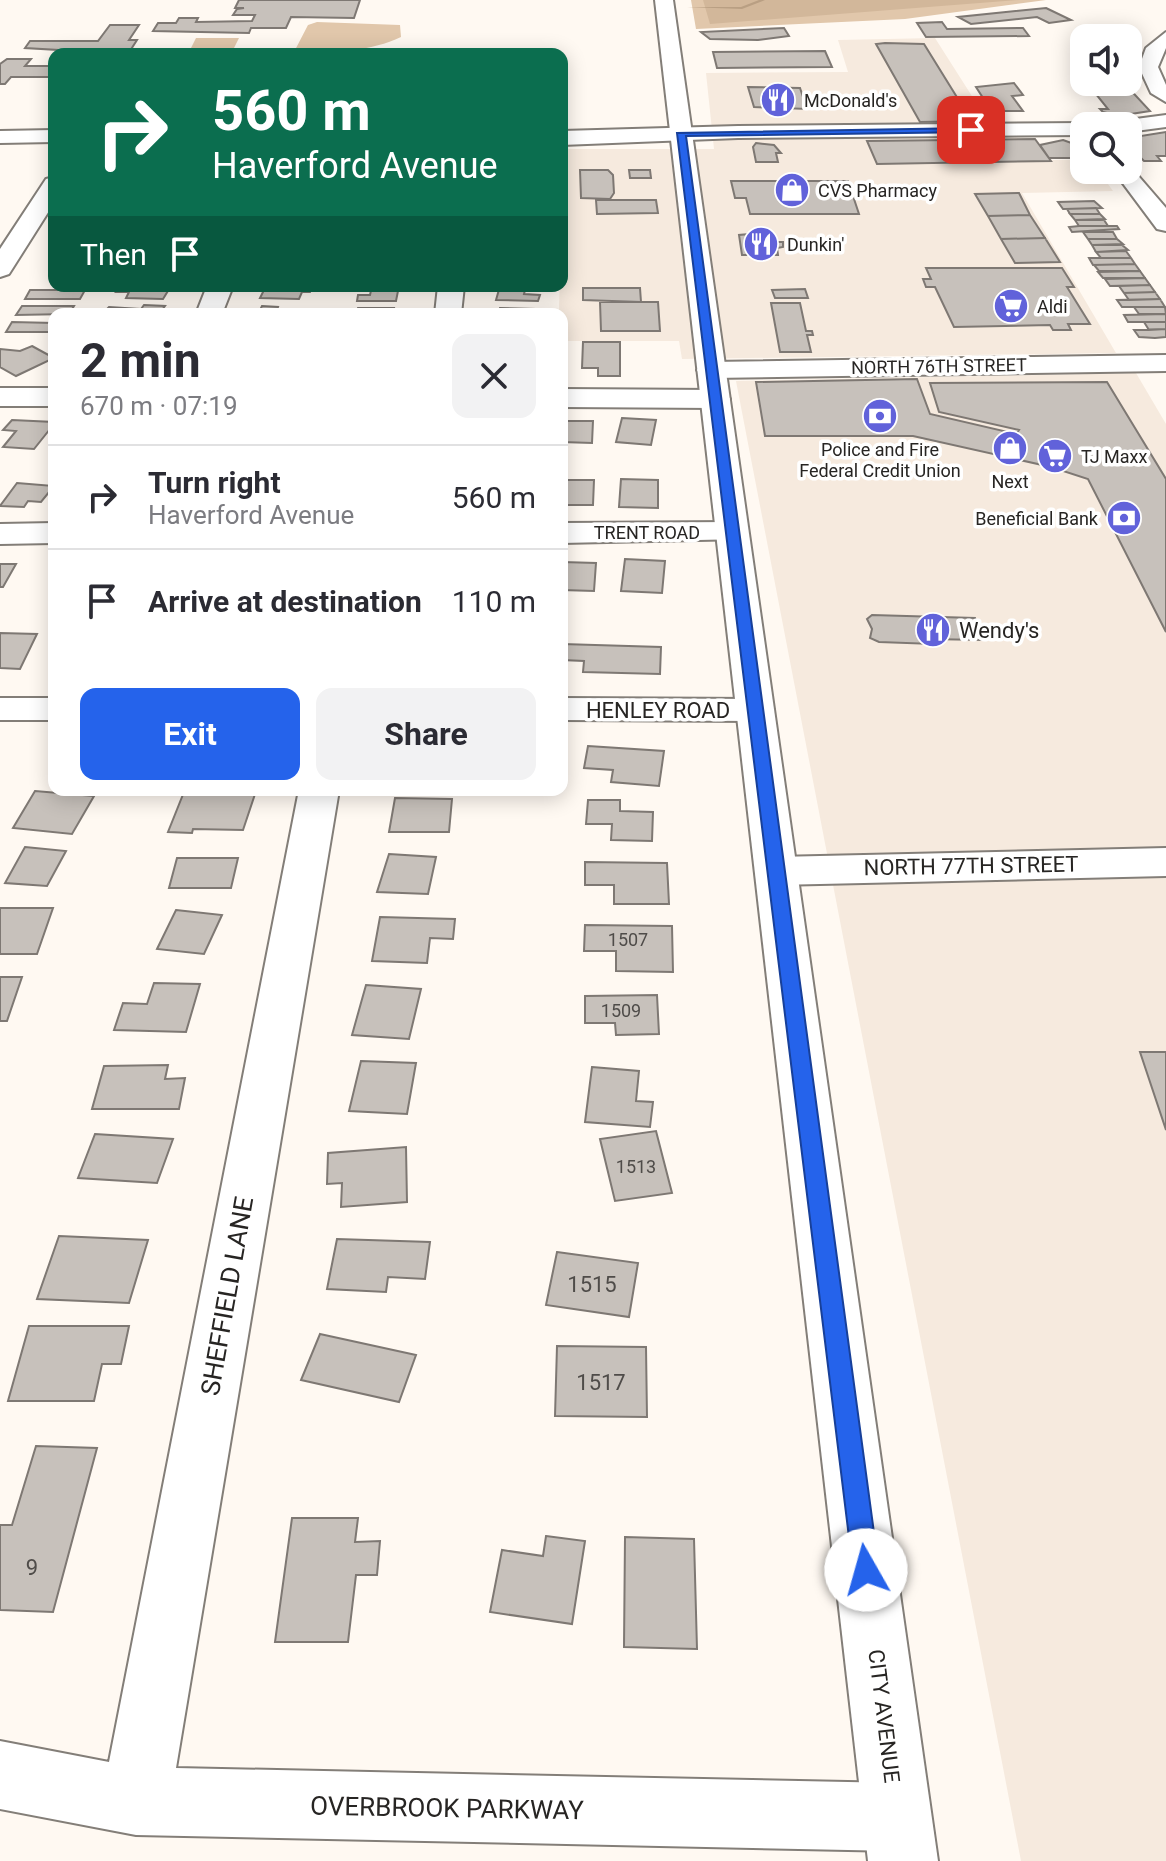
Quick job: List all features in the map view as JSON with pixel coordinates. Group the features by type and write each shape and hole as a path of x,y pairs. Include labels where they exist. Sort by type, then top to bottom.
{"main road":[{"name":"CITY AVENUE","path":"664,0 900,1839"},
{"path":"1166,38 1150,54 1146,69 1153,86 1166,96"},
{"path":"1142,124 1166,121"},
{"path":"568,138 681,133 1070,129"},
{"path":"0,137 48,136"},
{"path":"1135,184 1166,224"},
{"path":"0,269 48,193"},
{"name":"NORTH 76TH STREET","path":"568,397 713,384 1166,363"},
{"path":"0,397 48,397"},
{"name":"TRENT ROAD","path":"568,533 732,532"},
{"path":"0,534 48,533"},
{"path":"0,709 48,709"},
{"name":"HENLEY ROAD","path":"568,709 755,710"},
{"name":"SHEFFIELD LANE","path":"136,1801 318,796"},
{"name":"NORTH 77TH STREET","path":"776,871 1166,862"},
{"name":"OVERBROOK PARKWAY","path":"0,1775 136,1801 900,1839"}],"shaded area":[{"path":"691,0 1046,0 905,19 696,29"},
{"path":"703,0 1019,0 710,24"},
{"path":"317,22 400,25 401,37 366,48 296,48 308,25"},
{"path":"196,38 239,38 234,48 191,48"},
{"path":"935,38 998,137 1035,138 1051,160 1070,160 1070,184 1108,184 1113,191 1022,193 1116,353 682,359 679,341 568,341 568,308 559,308 559,292 568,292 568,149 714,149 706,73 848,72 838,40"},
{"path":"1136,373 1166,424 1166,1861 1021,1861 736,381"}],"building":[{"path":"239,0 360,0 354,18 291,17 286,28 251,28 249,33 153,31 158,23 176,23 179,18 198,18 196,22 252,21 255,15 233,15 237,9 244,8 235,8"},
{"path":"1046,8 1071,20 1049,23 1037,17 971,24 958,17"},
{"path":"942,22 947,29 1023,28 1029,36 926,37 917,23"},
{"path":"110,25 139,25 129,40 137,40 132,48 25,48 30,41 98,41"},
{"path":"784,28 789,36 758,40 710,39 701,32"},
{"path":"876,44 924,44 968,115 976,121 920,122"},
{"path":"825,51 832,67 717,68 713,52"},
{"path":"7,59 31,59 25,66 48,66 48,77 11,77 5,84 0,84 0,64"},
{"path":"1014,83 1023,95 1012,96 1023,111 1004,111 998,101 985,101 976,87"},
{"name":"McDonald's","path":"748,87 800,88 807,109 754,107"},
{"path":"1098,96 1136,96 1150,111 1103,112 1100,109 1108,109"},
{"path":"1166,132 1166,156 1157,156 1161,161 1142,159 1142,136"},
{"path":"1035,139 1051,161 877,164 867,141"},
{"path":"1063,140 1070,142 1070,158 1049,158 1040,145"},
{"path":"756,143 774,145 781,153 776,153 778,162 756,162 753,147"},
{"path":"580,170 608,170 613,175 614,193 610,199 581,198"},
{"path":"629,170 650,170 651,178 630,178"},
{"name":"CVS Pharmacy","path":"731,181 848,181 859,214 750,214 746,198 735,198"},
{"path":"1019,193 1030,215 988,216 975,194"},
{"path":"596,200 656,200 658,213 597,214"},
{"path":"1094,201 1102,208 1063,209 1058,202"},
{"path":"1096,208 1100,214 1070,214 1067,209"},
{"path":"1070,214 1100,214 1105,219 1075,220"},
{"path":"1030,215 1045,238 1001,239 988,216"},
{"path":"1075,220 1104,220 1108,226 1079,226"},
{"path":"1117,226 1119,229 1072,232 1069,227"},
{"path":"1083,232 1113,232 1117,239 1088,239"},
{"name":"Dunkin'","path":"739,235 774,235 775,242 783,242 783,247 777,248 778,255 742,255"},
{"path":"1045,238 1060,262 1015,263 1001,239"},
{"path":"1088,239 1117,239 1123,244 1092,245"},
{"path":"1092,245 1122,245 1128,250 1096,252"},
{"path":"1126,251 1131,258 1101,258 1096,252"},
{"path":"1089,258 1131,258 1135,264 1093,265"},
{"path":"1135,264 1140,271 1099,271 1094,265"},
{"name":"Aldi","path":"926,268 1062,268 1074,287 1067,287 1090,324 1068,324 1071,330 1053,330 1050,325 954,327 935,287 926,287 923,279 931,279"},
{"path":"1140,271 1145,278 1103,278 1098,272"},
{"path":"1145,278 1150,285 1110,286 1105,279"},
{"path":"1150,285 1155,292 1124,293 1119,286"},
{"path":"583,288 640,288 641,302 583,300"},
{"path":"805,289 808,298 775,298 772,290"},
{"path":"30,290 84,292 80,299 25,299"},
{"path":"129,292 167,292 163,299 126,298"},
{"path":"263,292 302,292 299,299 260,298"},
{"path":"371,292 398,292 396,301 357,301 358,295 370,295"},
{"path":"498,292 540,295 538,301 496,300"},
{"path":"1155,292 1160,299 1129,300 1124,293"},
{"path":"1160,299 1165,307 1122,307 1117,300"},
{"path":"600,302 658,302 660,331 601,331"},
{"path":"771,303 800,303 806,331 812,331 813,335 807,335 811,352 780,352"},
{"path":"144,305 165,306 164,308 142,308"},
{"path":"22,306 74,306 48,308 48,314 16,315"},
{"path":"1134,307 1165,307 1166,314 1139,314"},
{"path":"1166,314 1166,322 1128,322 1124,315"},
{"path":"12,322 48,323 48,332 6,332"},
{"path":"1144,322 1166,322 1166,329 1149,330"},
{"path":"1166,329 1166,337 1155,338 1139,337 1134,330"},
{"path":"583,342 620,342 620,376 598,376 598,368 582,368"},
{"path":"32,346 48,355 48,361 16,376 0,367 0,349 20,351"},
{"path":"917,379 930,414 1016,434 1019,430 939,412 930,383 1107,382 1166,479 1166,632 1088,479 1051,467 913,436 765,436 756,382"},
{"path":"622,418 656,420 651,445 616,442"},
{"path":"12,420 48,422 48,432 34,449 3,447 16,431 3,430"},
{"path":"568,421 593,421 592,443 568,442"},
{"path":"621,479 658,480 658,508 619,507"},
{"path":"568,480 594,480 593,505 568,505"},
{"path":"17,483 48,486 48,493 41,502 28,501 24,507 0,506"},
{"path":"625,559 665,561 662,593 621,591"},
{"path":"568,562 596,563 594,591 568,590"},
{"path":"0,564 16,564 3,587 0,587"},
{"name":"Wendy's","path":"872,615 975,618 977,625 996,625 998,630 979,630 982,640 930,639 933,644 879,642 870,638 872,629 867,619"},
{"path":"0,633 37,634 20,669 0,668"},
{"path":"568,644 661,647 660,674 583,672 584,661 568,660"},
{"path":"588,746 664,751 659,786 611,782 613,770 584,768"},
{"path":"35,791 48,792 48,796 94,796 72,834 13,828"},
{"path":"182,796 254,796 243,830 168,832"},
{"path":"395,798 452,799 449,832 389,832"},
{"path":"588,800 620,800 620,811 653,812 652,841 611,840 612,824 586,824"},
{"path":"25,847 66,851 47,886 5,883"},
{"path":"389,854 436,857 428,894 377,892"},
{"path":"177,858 238,858 231,888 169,888"},
{"path":"585,862 667,863 669,904 614,904 614,885 585,885"},
{"path":"0,908 53,908 37,954 0,954"},
{"path":"176,910 222,915 204,954 157,949"},
{"path":"380,917 455,919 453,939 430,938 427,963 372,961"},
{"path":"585,925 672,926 673,972 616,971 616,951 584,951"},
{"path":"0,977 22,977 7,1021 0,1021"},
{"path":"154,983 200,984 186,1032 114,1030 123,1003 147,1004"},
{"path":"366,985 421,989 409,1039 352,1035"},
{"path":"657,995 659,1034 616,1035 615,1023 585,1023 585,996"},
{"path":"1140,1052 1166,1052 1166,1130"},
{"path":"361,1061 416,1063 407,1114 349,1111"},
{"path":"168,1065 165,1079 185,1078 179,1109 92,1109 104,1066"},
{"path":"592,1067 639,1071 636,1101 653,1102 650,1127 585,1122"},
{"path":"656,1131 672,1193 615,1201 600,1139"},
{"path":"95,1134 173,1139 157,1183 78,1178"},
{"path":"406,1147 407,1202 341,1207 342,1183 327,1184 328,1153"},
{"path":"59,1236 148,1240 129,1303 37,1299"},
{"path":"337,1239 430,1242 425,1279 388,1277 386,1292 327,1289"},
{"path":"557,1252 638,1263 629,1317 546,1305"},
{"path":"29,1326 129,1326 121,1364 102,1364 94,1401 8,1401"},
{"path":"320,1334 416,1355 399,1402 301,1380"},
{"path":"557,1346 646,1347 647,1417 555,1416"},
{"path":"36,1446 97,1448 53,1612 0,1610 0,1525 12,1525"},
{"path":"292,1518 358,1518 355,1542 380,1541 377,1575 356,1575 348,1642 275,1642"},
{"path":"546,1536 585,1541 572,1624 490,1612 502,1550 543,1556"},
{"path":"625,1537 694,1539 697,1649 624,1647"}],"waterway":[{"path":"626,0 639,2"},
{"path":"689,7 742,8 763,0"}],"place":[{"name":"McDonald's","path":"778,100"},
{"name":"CVS Pharmacy","path":"792,190"},
{"name":"Dunkin'","path":"761,244"},
{"name":"Aldi","path":"1011,306"},
{"name":"Police and Fire Federal Credit Union","path":"880,416"},
{"name":"Next","path":"1010,448"},
{"name":"TJ Maxx","path":"1055,456"},
{"name":"Beneficial Bank","path":"1124,518"},
{"name":"Wendy's","path":"933,630"}],"route":[{"path":"866,1570 681,133 971,130"}]}
